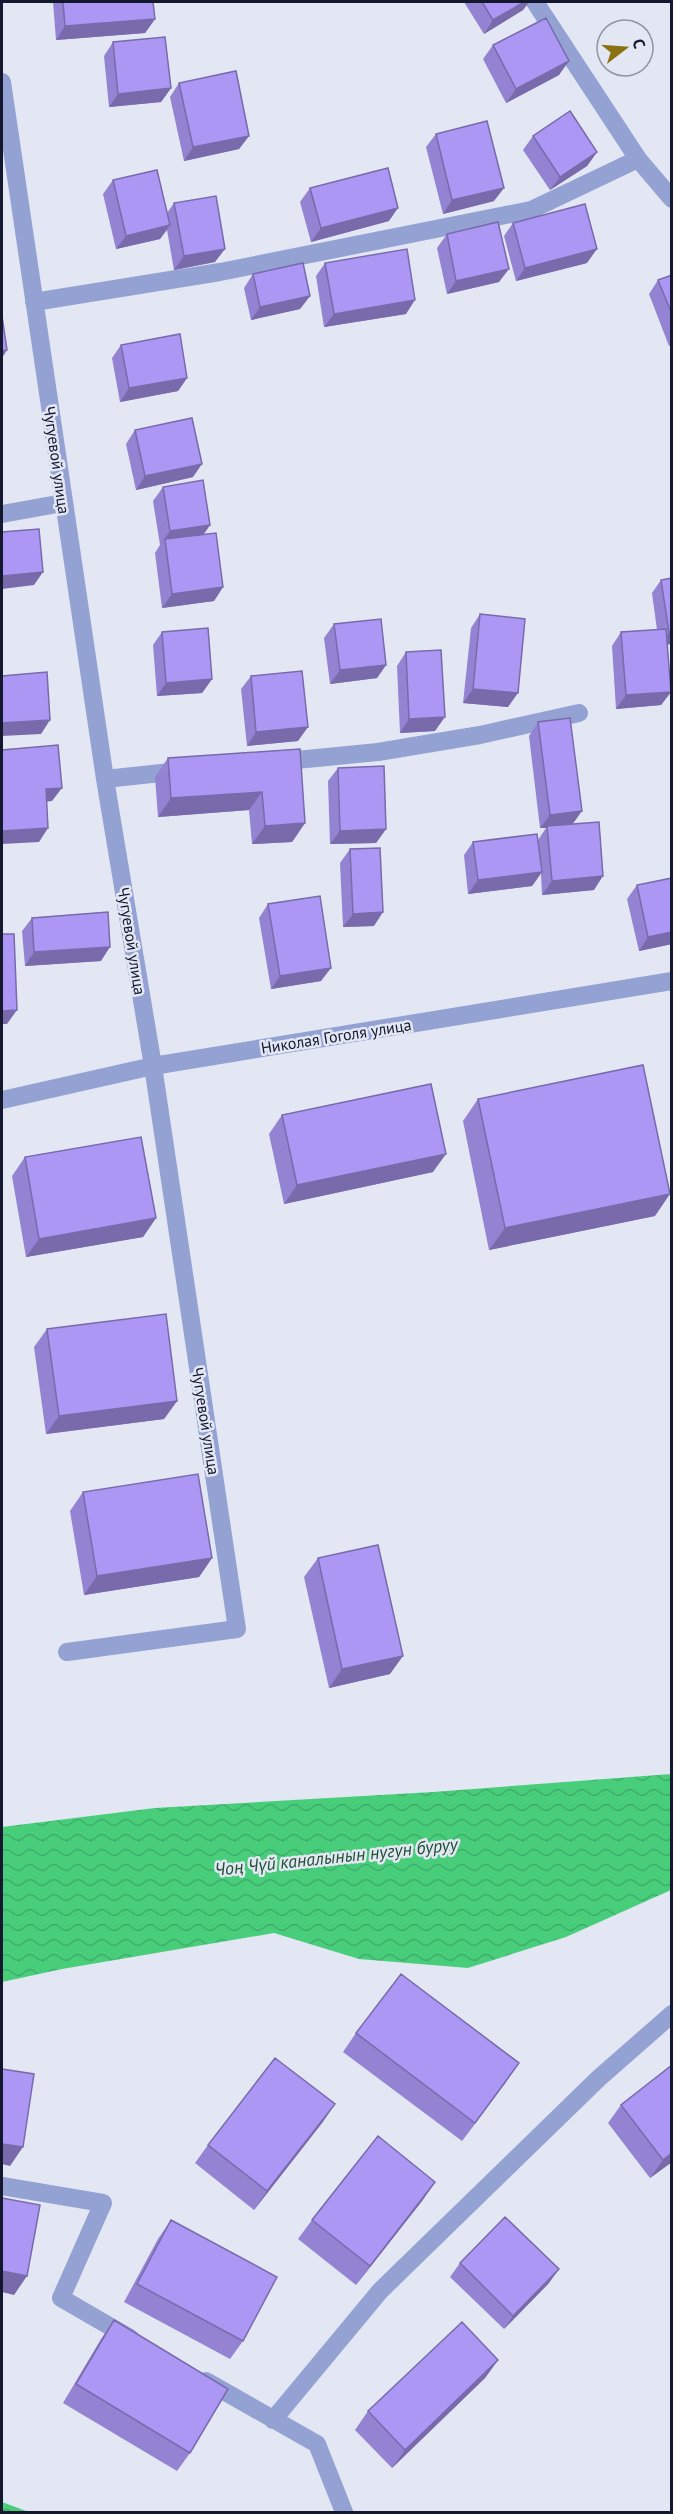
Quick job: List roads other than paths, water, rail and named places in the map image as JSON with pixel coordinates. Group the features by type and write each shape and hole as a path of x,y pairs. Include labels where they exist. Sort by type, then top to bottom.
{"street":[{"path":"535,2 638,159 672,199"},
{"name":"Чугуевой улица","path":"2,82 63,503 105,779 153,1066 237,1629 67,1652"},
{"path":"34,302 220,272 531,210 638,159"},
{"path":"2,514 63,503"},
{"path":"259,764 378,752 480,735 579,713"},
{"path":"105,779 200,770"},
{"name":"Николая Гоголя улица","path":"2,1100 153,1066 672,981"},
{"path":"273,2420 380,2291 599,2078 672,2014"},
{"path":"2,2186 103,2203 61,2298 142,2344"},
{"path":"192,2373 317,2444 344,2512"}],"water":[{"name":"Чоң Чүй каналынын нугун буруу","path":"671,1774 671,1890 566,1937 468,1968 359,1959 274,1933 62,1969 2,1982 2,1827 155,1808 433,1792"},
{"path":"2,2502 29,2512 2,2512"}]}
